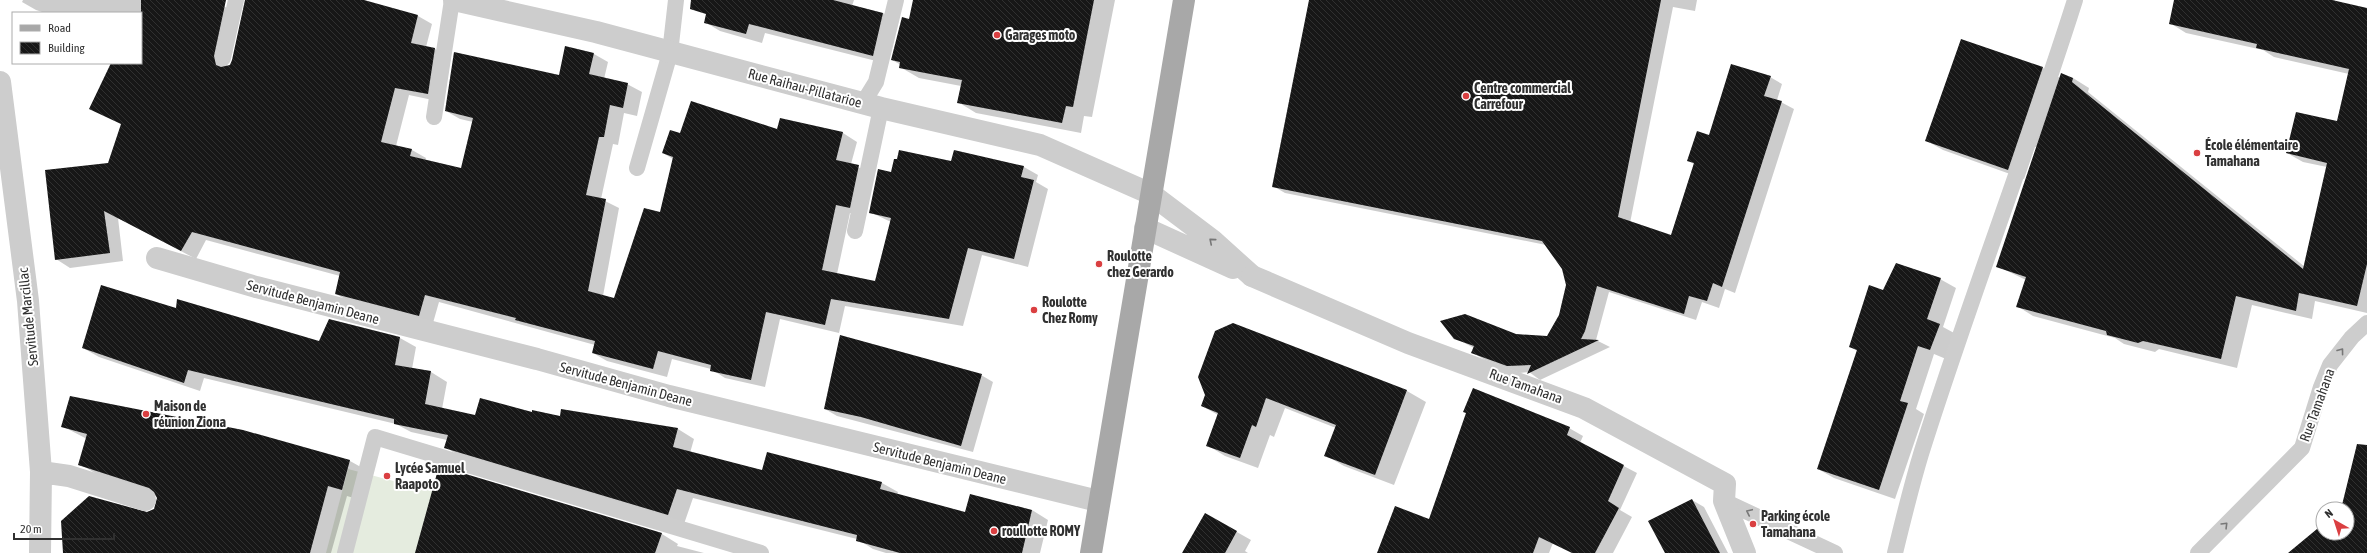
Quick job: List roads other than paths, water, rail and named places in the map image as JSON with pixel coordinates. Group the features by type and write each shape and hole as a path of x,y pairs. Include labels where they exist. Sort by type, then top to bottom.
{"main road":[{"path":"1091,553 1098,501 1184,0"}],"street":[{"name":"Rue Raihau-Pillatarioe","path":"453,0 596,32 872,106 1040,145 1151,194 1212,240 1252,276"},
{"name":"Servitude Marcillac","path":"0,82 28,301 41,472 40,553"},
{"path":"1145,228 1252,276"},
{"name":"Servitude Benjamin Deane","path":"157,258 263,289 537,359 668,396 1098,501"},
{"name":"Rue Tamahana","path":"1252,276 1408,344 1584,408 1725,484 1724,501 1745,553"},
{"path":"41,472 69,476 145,500"}],"lane":[{"path":"223,58 236,0"},
{"path":"434,117 453,0"},
{"path":"637,168 670,53 676,0"},
{"path":"855,231 876,82 896,0"},
{"path":"1895,553 1930,426 1966,317 2048,86 2075,0"},
{"name":"Rue Tamahana","path":"2198,553 2302,448 2321,387 2330,365 2352,337 2367,323"},
{"path":"345,553 375,437 761,553"},
{"path":"1724,501 1835,553"}],"place":[{"name":"Garages moto","path":"997,35"},
{"name":"Centre commercial Carrefour","path":"1466,96"},
{"name":"École élémentaire Tamahana","path":"2197,153"},
{"name":"Roulotte chez Gerardo","path":"1099,264"},
{"name":"Roulotte Chez Romy","path":"1034,310"},
{"name":"Maison de réunion Ziona","path":"146,414"},
{"name":"Lycée Samuel Raapoto","path":"387,476"},
{"name":"Parking école Tamahana","path":"1753,524"},
{"name":"roullotte ROMY","path":"994,531"}]}
